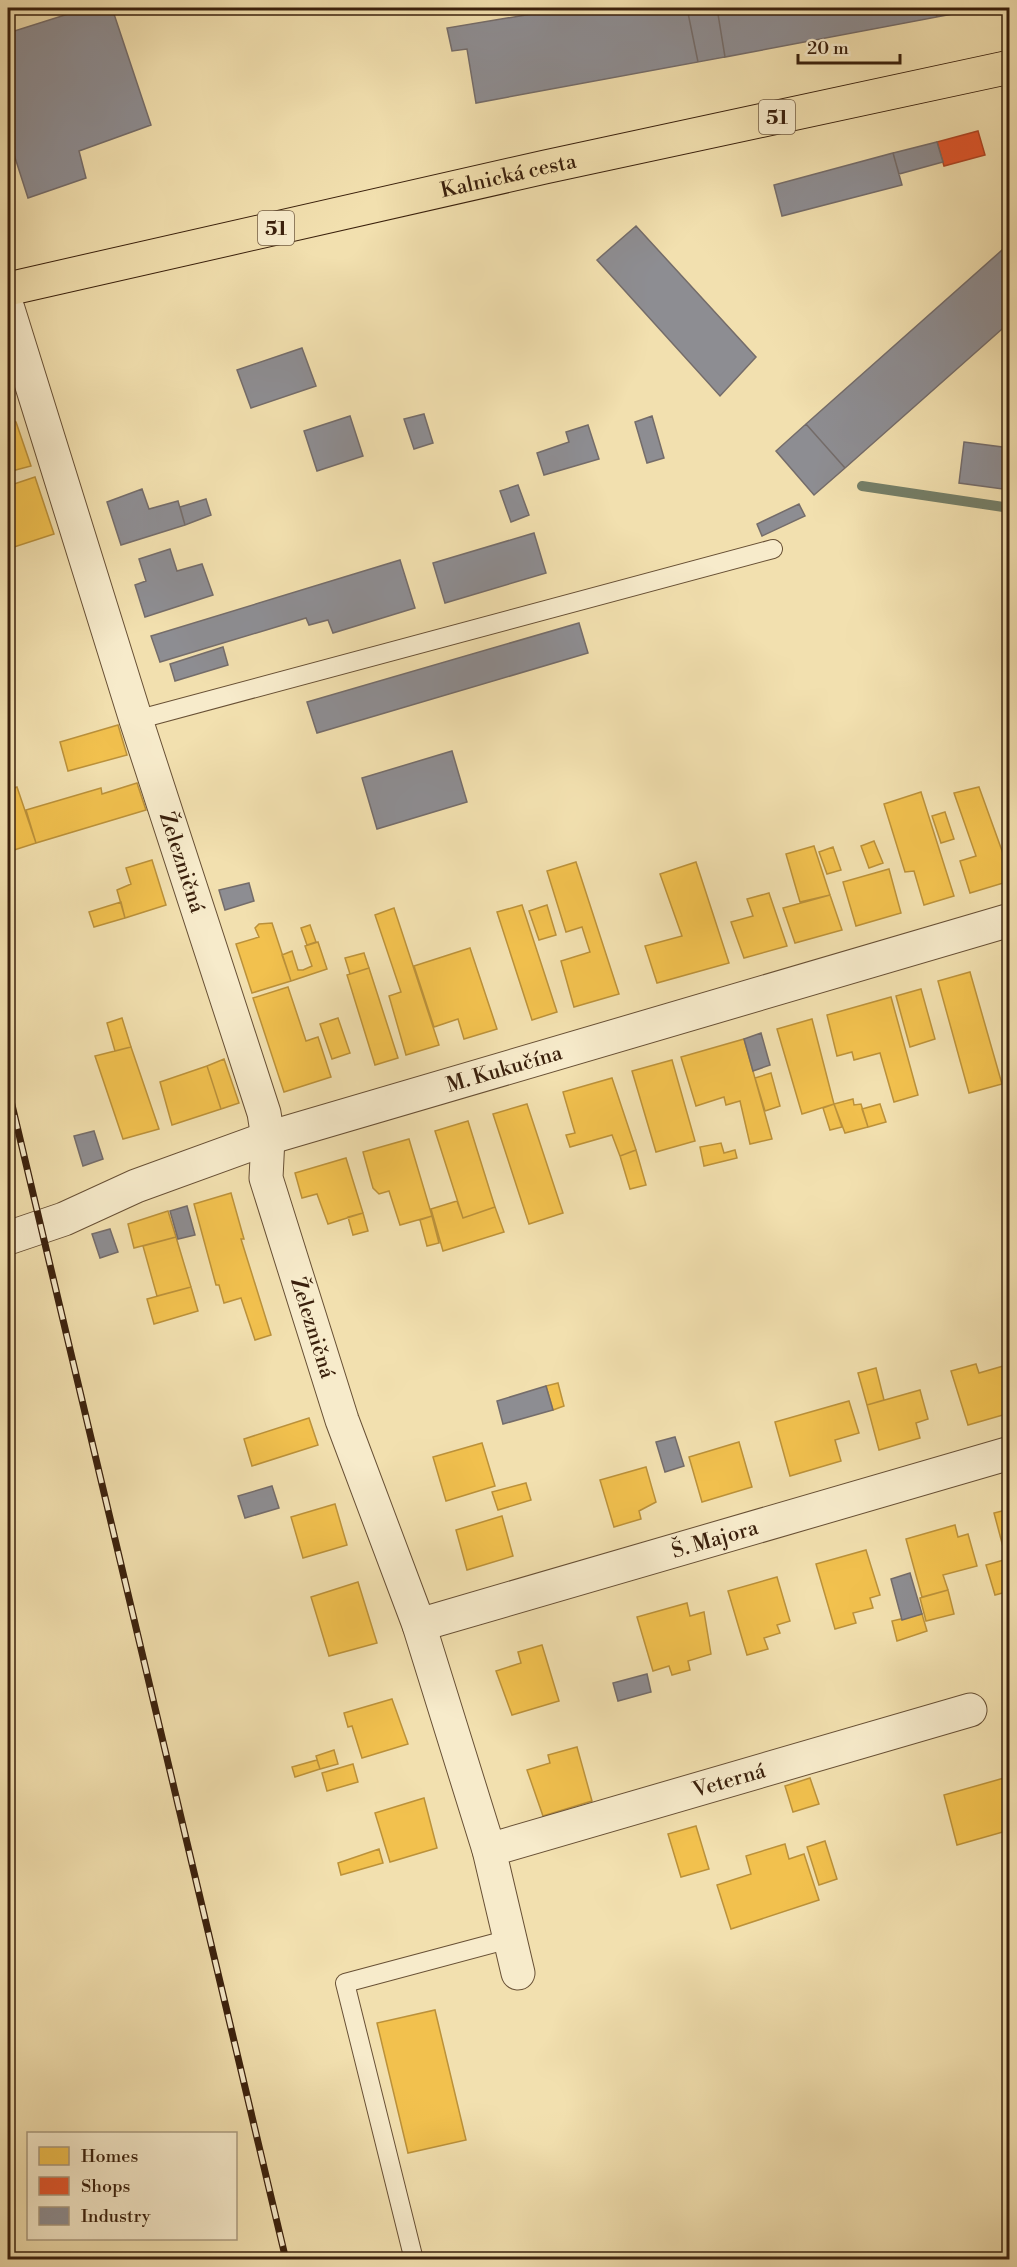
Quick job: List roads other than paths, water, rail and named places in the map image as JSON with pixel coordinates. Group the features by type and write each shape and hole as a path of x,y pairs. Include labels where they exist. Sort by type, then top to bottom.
{"main road":[{"name":"Kalnická cesta","path":"8,289 544,167 1010,67"}],"street":[{"name":"Železničná","path":"8,309 136,720 264,1113 268,1138 266,1178 342,1420 419,1625"},
{"name":"M. Kukučína","path":"8,1238 64,1219 136,1186 268,1138 1010,920"},
{"name":"Š. Majora","path":"419,1625 1010,1453"},
{"path":"419,1625 489,1850 518,1973"},
{"name":"Veterná","path":"489,1850 970,1710"}],"lane":[{"path":"136,720 773,549"},
{"path":"414,2259 345,1983 510,1939"}],"waterway":[{"path":"862,486 1010,508"}],"railway":[{"path":"8,1088 286,2260"}]}
